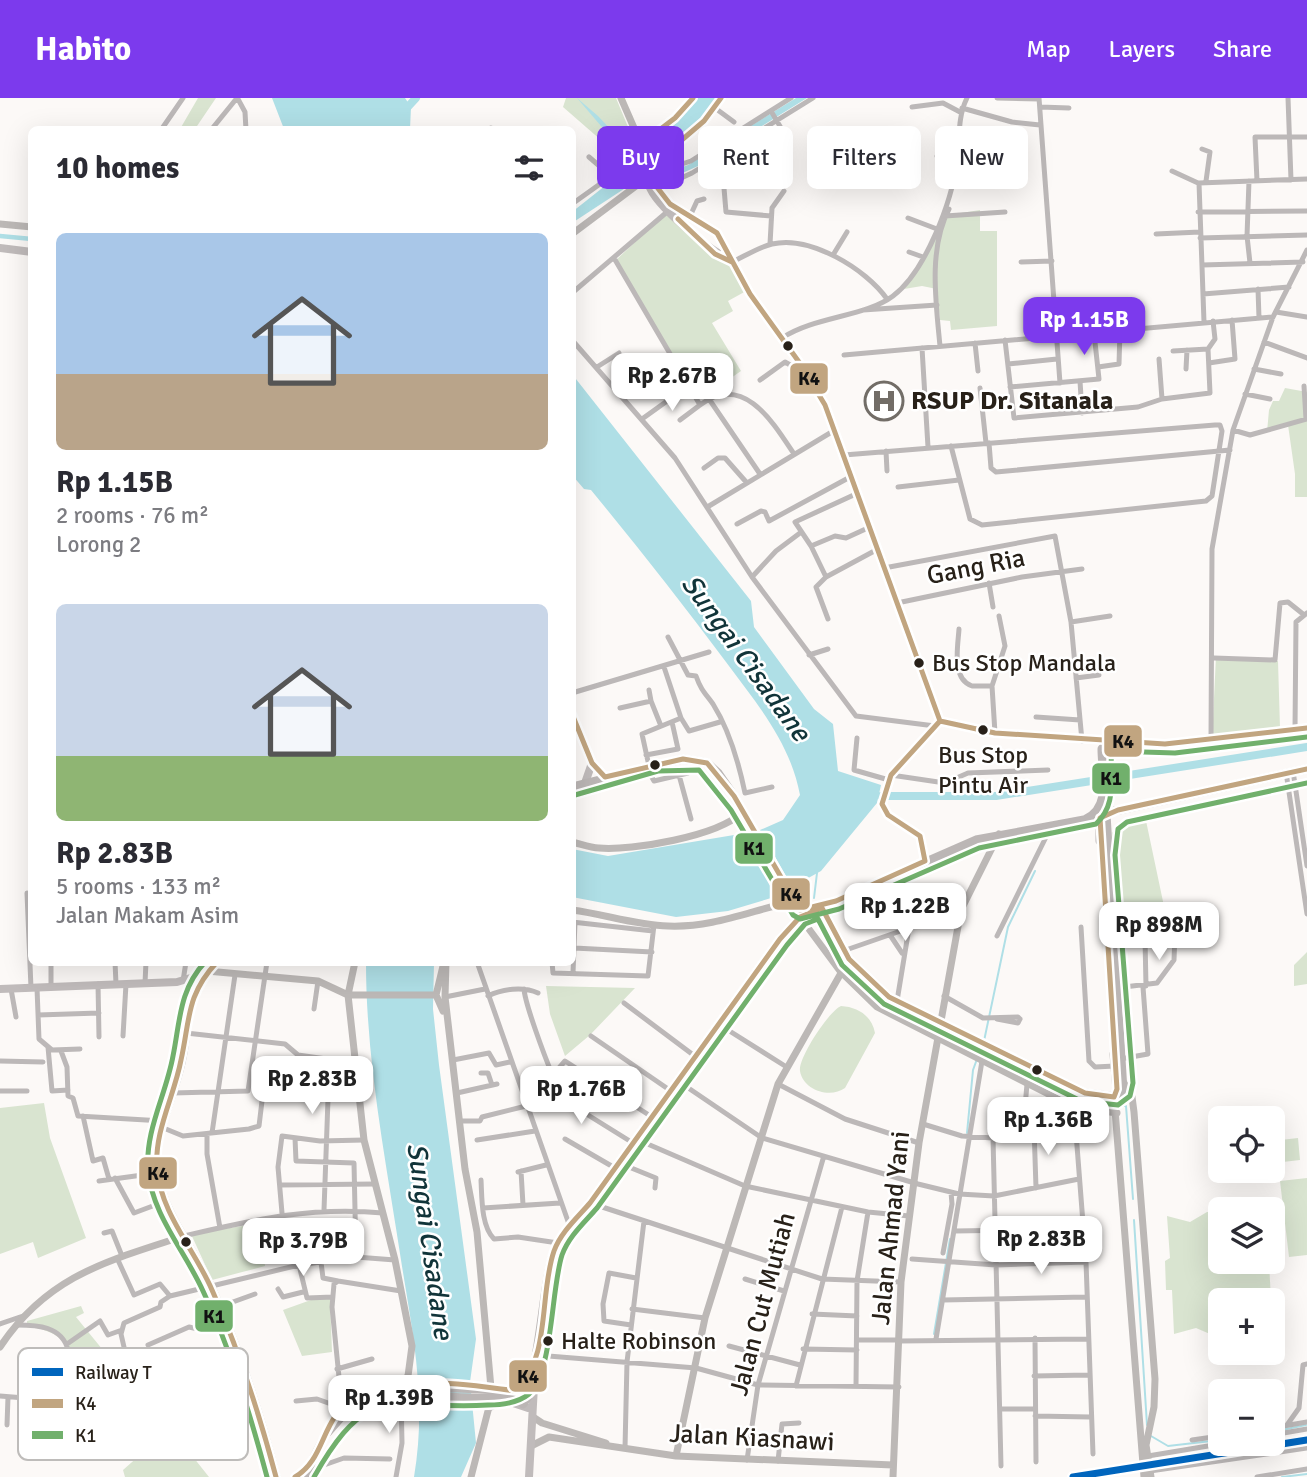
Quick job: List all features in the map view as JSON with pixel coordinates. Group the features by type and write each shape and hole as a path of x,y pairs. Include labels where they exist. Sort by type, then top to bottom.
{"highway":[{"path":"1084,820 1096,813 1103,796 1102,747 1111,742"},
{"path":"576,786 682,759 708,763 718,773 799,911"},
{"path":"799,911 822,908 925,861 999,834 1053,824 1104,819 1118,810 1307,771"},
{"path":"1116,1105 1116,988 1103,835 1118,816 1290,774"},
{"path":"1103,796 1109,806 1118,810"},
{"path":"1104,819 1118,1063 1124,1083 1116,1105"},
{"path":"1074,821 1103,835"},
{"path":"295,1477 305,1474 340,1410 359,1394 376,1388 488,1395 517,1391 526,1385 535,1368 544,1286 558,1243 720,1025 799,911 836,901"},
{"path":"822,908 847,957 897,1002 1085,1093 1116,1105"},
{"path":"214,966 191,997 173,1093 162,1124 157,1173 167,1201 210,1285 234,1348"},
{"path":"523,1404 530,1397 526,1385"},
{"path":"248,1389 276,1477"},
{"path":"327,1433 366,1399 402,1391"}],"main road":[{"path":"665,126 693,98"},
{"path":"684,137 715,108 721,98"},
{"path":"655,189 667,212 715,254 731,261"},
{"path":"656,189 660,195 712,228 721,238 731,261 799,362 847,454 852,477 884,568 942,724"},
{"path":"701,240 709,236 712,228"},
{"path":"0,248 28,252"},
{"path":"576,723 592,763 606,777"},
{"path":"942,724 995,733 1082,741 1175,744 1307,728"},
{"path":"925,861 920,836 888,815 882,804 889,779 942,724"},
{"path":"585,783 592,763"},
{"path":"0,989 180,982 206,973"},
{"path":"180,982 187,987 191,997"},
{"path":"529,1477 535,1368"},
{"path":"488,1395 523,1404 533,1415"}],"street":[{"path":"164,126 183,98"},
{"path":"621,98 633,126"},
{"path":"684,163 791,98"},
{"path":"765,126 813,98"},
{"path":"960,126 961,110 967,98"},
{"path":"997,98 1039,99 1060,383"},
{"path":"1288,98 1291,180"},
{"path":"214,126 238,99 245,112 246,126"},
{"path":"912,107 930,101 1001,120 1040,125"},
{"path":"1040,107 1069,108"},
{"path":"715,108 734,122"},
{"path":"771,111 778,126"},
{"path":"1257,181 1255,137 1307,137"},
{"path":"1202,149 1210,152 1206,181"},
{"path":"589,157 597,164"},
{"path":"1172,171 1198,183 1307,179"},
{"path":"1250,181 1247,236 1250,263"},
{"path":"1198,183 1205,322"},
{"path":"576,201 597,186"},
{"path":"576,231 630,189"},
{"path":"724,189 726,212 771,216"},
{"path":"782,338 807,323 887,299 902,287 923,257 952,189"},
{"path":"771,244 771,216 776,198 784,191"},
{"path":"691,214 697,201 704,199"},
{"path":"940,346 937,254 940,230 949,209"},
{"path":"1198,212 1307,211"},
{"path":"576,290 667,212"},
{"path":"945,216 1005,212"},
{"path":"908,218 937,229"},
{"path":"0,223 28,226"},
{"path":"832,255 847,232"},
{"path":"1156,234 1307,235"},
{"path":"731,261 771,244 797,243 832,255 868,277 887,299"},
{"path":"1211,740 1214,658 1212,549 1233,430 1275,314 1307,250"},
{"path":"909,251 923,257"},
{"path":"614,258 671,351 670,356 683,373 700,405"},
{"path":"1021,262 1052,261"},
{"path":"1202,265 1301,264 1307,269"},
{"path":"1203,294 1289,287"},
{"path":"1258,289 1259,318"},
{"path":"856,310 937,305"},
{"path":"844,355 1259,318 1275,314 1307,317"},
{"path":"1209,363 1235,359 1233,320"},
{"path":"1005,340 1016,419 1082,413 1138,407 1162,399 1209,393 1208,349 1215,340 1213,321"},
{"path":"1098,367 1119,364 1120,330"},
{"path":"1010,387 1099,379 1094,332"},
{"path":"1264,342 1307,358"},
{"path":"975,343 978,372"},
{"path":"576,344 675,458 709,506 752,577 856,716 942,724"},
{"path":"922,348 928,447"},
{"path":"1173,351 1208,349"},
{"path":"1186,350 1186,369"},
{"path":"597,367 619,353"},
{"path":"1008,364 1057,359"},
{"path":"1159,359 1162,399"},
{"path":"760,380 785,362 792,366 799,362"},
{"path":"1254,369 1281,374"},
{"path":"1080,381 1082,413"},
{"path":"642,419 688,386"},
{"path":"1233,430 1250,435 1307,419 1304,386"},
{"path":"980,388 991,468 996,472 1230,450"},
{"path":"680,420 723,392 733,394 766,411 794,454"},
{"path":"1245,394 1270,399"},
{"path":"709,399 760,474"},
{"path":"847,454 1215,425 1222,428 1212,496 1206,501 976,524 970,519 951,446"},
{"path":"709,506 835,430"},
{"path":"886,452 887,471"},
{"path":"704,468 718,458 725,458 747,483"},
{"path":"737,524 761,511 765,512 769,521 852,477"},
{"path":"898,487 960,480"},
{"path":"826,577 811,546 795,522 858,493"},
{"path":"811,546 835,536 846,538 870,527"},
{"path":"752,577 776,551 800,533"},
{"path":"884,568 1055,536 1071,622 1082,741"},
{"path":"828,619 816,587 826,577 878,550"},
{"name":"Gang Ria","path":"897,603 989,583 1082,569"},
{"path":"989,583 993,607"},
{"path":"1214,658 1275,660 1280,603 1288,602 1305,614 1296,622 1295,729"},
{"path":"1071,622 1110,615"},
{"path":"995,733 992,686 1005,646 999,616"},
{"path":"959,629 957,665 962,678 972,686 992,686"},
{"path":"668,637 689,676 696,676 724,726 739,768 744,793 772,788"},
{"path":"809,656 828,649"},
{"path":"576,692 709,652"},
{"path":"664,667 681,718 689,731 720,722"},
{"path":"1076,678 1099,675"},
{"path":"649,690 661,726"},
{"path":"620,708 651,701"},
{"path":"1036,717 1080,720"},
{"path":"681,718 642,734 648,766 654,781 688,774"},
{"path":"646,755 678,748 672,722"},
{"path":"857,738 854,770 889,779 945,783 968,773 1048,770"},
{"path":"1290,774 1304,832 1307,866"},
{"path":"1290,774 1294,834 1307,914"},
{"path":"679,775 691,819"},
{"path":"576,843 603,849 690,837 744,817"},
{"path":"997,936 1053,824"},
{"path":"1294,834 1304,832"},
{"name":"Jalan Ahmad Yani","path":"893,1477 899,1387 901,1282 919,1143 961,910 999,834"},
{"path":"576,910 653,928"},
{"path":"676,1456 705,1318 785,1066 847,957 855,949 961,910"},
{"path":"576,922 653,928 799,911 840,971 877,1007 1074,1107 1116,1105 1137,1380 1148,1475"},
{"path":"1081,927 1089,1061 1096,1067 1148,1054 1144,986 1145,939"},
{"path":"552,966 553,973 648,976 653,928"},
{"path":"897,1002 897,987 909,928"},
{"path":"1113,944 1175,933 1174,955 1170,968 1157,983 1116,988"},
{"path":"890,935 903,954"},
{"path":"576,948 652,952"},
{"path":"33,966 39,1039 48,1047 61,1051 80,1049"},
{"path":"51,966 51,987"},
{"path":"115,966 116,984"},
{"path":"145,983 146,966"},
{"path":"180,982 185,966"},
{"path":"173,1093 217,1094 248,1091 266,966"},
{"path":"354,966 348,995 364,1140 395,1260 413,1358 402,1391 402,1443 396,1477"},
{"path":"445,966 435,995 449,1029"},
{"path":"446,966 445,997 459,1121 474,1220 488,1395 471,1477"},
{"path":"478,966 559,1203 570,1227"},
{"path":"573,966 573,973"},
{"path":"206,973 318,981 348,995 435,995"},
{"path":"220,1228 209,1165 210,1133 234,975"},
{"path":"314,1009 318,981"},
{"path":"123,1036 126,984"},
{"path":"97,985 99,1037"},
{"path":"883,992 897,987"},
{"path":"11,989 16,1017"},
{"path":"445,997 485,989"},
{"path":"488,996 500,991 524,989 538,993"},
{"path":"524,989 525,1002 534,1018 552,1074"},
{"path":"944,996 983,1018 994,1019"},
{"path":"624,1003 696,1058"},
{"path":"38,1015 99,1013"},
{"path":"720,1025 785,1066"},
{"path":"186,1033 285,1044 298,1055 355,1063"},
{"path":"591,1036 671,1091"},
{"path":"48,1047 52,1091 68,1090"},
{"path":"61,1051 67,1067 68,1090 78,1116 162,1124 183,1136 259,1126 262,1101"},
{"path":"453,1060 491,1053 496,1065 510,1062"},
{"path":"0,1060 43,1062"},
{"path":"943,1253 967,1137 979,1060"},
{"path":"459,1121 480,1121 482,1116 526,1106 565,1061 652,1116"},
{"path":"457,1093 494,1084 488,1073 481,1073"},
{"path":"678,1081 762,1138 823,1159 914,1183 956,1193 994,1196 1079,1178"},
{"path":"1124,1083 1132,1097 1134,1112 1153,1379 1151,1427 1146,1443 1148,1475"},
{"path":"778,1084 845,1119 919,1143"},
{"path":"1023,1130 1027,1084"},
{"path":"543,1087 635,1141 745,1186 868,1212 909,1216"},
{"path":"0,1091 27,1091"},
{"path":"324,1210 328,1099 331,1096 358,1096"},
{"path":"1074,1107 1086,1262 1085,1297 1093,1454"},
{"path":"83,1116 93,1161 103,1158 112,1179 134,1213 167,1201"},
{"path":"923,1124 967,1137 993,1138 1074,1117"},
{"path":"1034,1127 1036,1188"},
{"path":"477,1140 535,1131"},
{"path":"282,1213 278,1167 282,1136 326,1141 364,1140"},
{"path":"295,1138 296,1161 354,1163 356,1257"},
{"path":"993,1138 1001,1466"},
{"path":"565,1139 617,1165 656,1178 655,1188"},
{"name":"Jalan Cut Mutiah","path":"747,1460 758,1385 823,1159"},
{"path":"523,1205 520,1172 546,1165"},
{"path":"100,1181 157,1173"},
{"path":"481,1180 485,1218 494,1240 518,1237 558,1243"},
{"path":"279,1185 375,1184"},
{"path":"936,1339 947,1262 955,1231 956,1193"},
{"path":"483,1208 559,1203"},
{"path":"590,1203 822,1279 901,1282"},
{"path":"1125,1209 1142,1206"},
{"path":"796,1386 803,1349 842,1207"},
{"path":"0,1346 20,1321 81,1272 119,1257 184,1236 282,1213 354,1210 383,1213"},
{"path":"856,1386 857,1280 868,1212"},
{"path":"474,1220 485,1218"},
{"path":"625,1448 626,1362 644,1221"},
{"path":"312,1226 313,1263"},
{"path":"955,1231 1083,1229"},
{"path":"104,1233 112,1231 134,1295 160,1284 170,1296"},
{"path":"124,1347 122,1330 128,1319 160,1307 161,1302 170,1296 299,1265 356,1257 395,1260"},
{"path":"912,1259 996,1265 1086,1262"},
{"path":"321,1262 323,1278 401,1291"},
{"path":"299,1265 303,1292 307,1298 333,1297"},
{"path":"631,1325 604,1321 603,1304 608,1273 635,1278"},
{"path":"745,1279 784,1291"},
{"path":"338,1281 334,1284 333,1297 340,1410"},
{"path":"278,1289 283,1297 303,1292"},
{"path":"219,1307 255,1294"},
{"path":"943,1300 1085,1297"},
{"path":"632,1309 705,1318"},
{"path":"1133,1310 1147,1309"},
{"path":"813,1314 857,1316"},
{"path":"0,1324 20,1321 49,1328 67,1344 68,1348"},
{"path":"67,1344 100,1321 108,1335 122,1330"},
{"path":"148,1345 190,1327 198,1329 226,1322"},
{"path":"1035,1338 1036,1462"},
{"path":"858,1340 1087,1339"},
{"path":"729,1346 800,1365"},
{"path":"803,1349 857,1350"},
{"path":"536,1355 696,1368 758,1385 899,1387"},
{"path":"337,1369 372,1359"},
{"path":"1287,1425 1299,1408 1303,1364 1307,1364"},
{"path":"1034,1376 1088,1375"},
{"path":"1137,1380 1153,1379"},
{"path":"0,1396 18,1397"},
{"path":"7,1425 8,1396"},
{"path":"296,1401 317,1399 331,1404 337,1401 340,1410"},
{"path":"248,1403 252,1401"},
{"path":"1000,1409 1090,1416"},
{"name":"Jalan Kiasnawi","path":"533,1415 542,1423 610,1445"},
{"path":"248,1421 257,1418"},
{"path":"1287,1425 1307,1422"},
{"path":"778,1461 782,1424 799,1423"},
{"path":"1285,1433 1307,1429"},
{"name":"Jalan Kiasnawi","path":"531,1446 549,1437 676,1456 893,1465"},
{"path":"1192,1440 1208,1438"},
{"path":"1146,1443 1162,1455"},
{"path":"1148,1456 1208,1446"},
{"path":"1148,1475 1307,1448"},
{"path":"305,1474 344,1458 390,1459"},
{"path":"1258,1477 1307,1469"}],"green space":[{"path":"198,98 216,98 197,126 182,126"},
{"path":"566,98 616,98 628,126 597,126 597,137 563,107"},
{"path":"980,210 980,231 997,231 997,326 951,330 950,321 940,320 937,289 922,286 904,289 918,268 942,216"},
{"path":"667,212 730,259 748,290 728,301 733,311 712,323 741,371 731,378 723,374 718,380 670,354 615,261"},
{"path":"1285,388 1307,392 1307,497 1295,497 1295,474 1288,425 1267,432 1269,410 1273,401 1279,401"},
{"path":"1216,656 1278,661 1280,728 1212,741"},
{"path":"1145,816 1169,930 1117,940 1112,833 1120,821"},
{"path":"1307,952 1307,984 1294,986 1294,965"},
{"path":"546,986 635,988 590,1035 565,1056 550,1014"},
{"path":"841,1006 853,1008 867,1017 875,1033 845,1088 832,1093 818,1091 802,1078 801,1065 822,1025"},
{"path":"44,1103 50,1138 86,1238 38,1258 33,1242 0,1254 0,1108"},
{"path":"1298,1138 1300,1160 1285,1162 1285,1140"},
{"path":"1307,1178 1307,1255 1289,1257 1285,1197 1282,1197 1280,1183 1285,1183 1285,1180"},
{"path":"1208,1212 1208,1274 1270,1274 1270,1288 1208,1288 1208,1333 1196,1328 1174,1334 1172,1290 1166,1290 1165,1261 1170,1258 1167,1216 1190,1222"},
{"path":"255,1224 262,1237 265,1266 212,1280 191,1234"},
{"path":"322,1296 330,1299 332,1352 302,1356 283,1310"},
{"path":"81,1306 84,1313 76,1317 101,1348 70,1348 53,1334 27,1326 27,1321"},
{"path":"134,1460 196,1460 209,1477 125,1477 123,1470"}],"water":[{"path":"272,98 405,98 411,107 410,126 283,126"},
{"path":"577,98 607,126 601,126"},
{"path":"696,98 717,98 698,124 684,135 684,126 669,126 687,111"},
{"path":"796,98 807,98 762,126 751,126"},
{"path":"698,159 698,166 684,172 684,166"},
{"path":"601,189 624,189 576,220 576,209"},
{"name":"Sungai Cisadane","path":"576,379 751,601 754,627 814,709 833,724 838,771 881,785 877,803 821,871 792,887 760,830 783,820 800,795 789,758 771,724 642,553 591,490 584,489 576,480"},
{"path":"746,833 781,895 728,911 676,917 576,898 576,850 608,856"},
{"name":"Sungai Cisadane","path":"366,966 434,966 433,1009 439,1065 476,1339 470,1382 476,1443 461,1477 414,1477 419,1421 417,1368 383,1149 367,1000"}],"waterway":[{"path":"404,111 416,98"},
{"path":"0,236 28,239"},
{"path":"881,796 996,796 1307,747"},
{"path":"984,1041 1008,927 1035,871"},
{"path":"814,898 817,873"},
{"path":"814,916 843,963"},
{"path":"846,968 896,1011 935,1030"},
{"path":"940,1032 1069,1095 1111,1106"},
{"path":"967,1133 973,1070 977,1059"},
{"path":"1116,1106 1126,1106 1133,1199"},
{"path":"1134,1220 1147,1425"},
{"path":"934,1334 950,1239"},
{"path":"1285,1429 1306,1425"},
{"path":"1151,1436 1168,1446 1208,1441"},
{"path":"1282,1477 1307,1474"}],"rail line":[{"name":"T","path":"1073,1477 1307,1440"}],"transit line":[{"name":"K4","path":"665,126 693,98"},
{"name":"K4","path":"721,98 704,121 656,162 653,182 670,204 717,233 750,294 799,362 825,405 940,721"},
{"name":"K4","path":"678,219 715,254 732,262"},
{"name":"K4","path":"576,724 592,763 605,777 683,759 707,763 734,796 800,910 836,901 925,861 920,836 888,815 882,804 891,775 940,721"},
{"name":"K4","path":"940,721 995,733 1165,744 1307,728"},
{"name":"K1","path":"576,795 658,771 699,770 731,810 793,915 800,919 839,909 979,848 1096,824 1108,807 1110,798 1112,751 1175,753 1307,737"},
{"name":"K4","path":"295,1477 315,1457 336,1415 352,1400 372,1390 395,1385 447,1383 517,1391 535,1360 543,1324 549,1268 561,1238 590,1203 780,939 800,917 822,908 849,959 889,997 1085,1093 1114,1097 1117,1089 1100,818 1118,810 1307,769"},
{"name":"K1","path":"314,1477 334,1445 352,1424 369,1412 386,1406 405,1404 498,1405 529,1394 543,1368 558,1270 569,1242 597,1208 787,945 805,924 818,919 842,965 884,1004 1081,1101 1118,1105 1130,1096 1133,1083 1115,855 1118,829 1127,822 1307,783"},
{"name":"K1","path":"202,966 185,995 170,1070 150,1141 148,1170 162,1218 196,1276 227,1348"},
{"name":"K4","path":"214,966 194,997 178,1074 158,1141 157,1169 172,1217 205,1275 236,1348"},
{"name":"K4","path":"248,1384 276,1477"},
{"name":"K1","path":"248,1410 267,1477"}],"place":[{"name":"RSUP Dr. Sitanala","path":"884,401"},
{"name":"Bus Stop Mandala","path":"919,663"},
{"name":"Bus Stop Pintu Air","path":"983,730"},
{"name":"Halte Robinson","path":"548,1341"}]}
